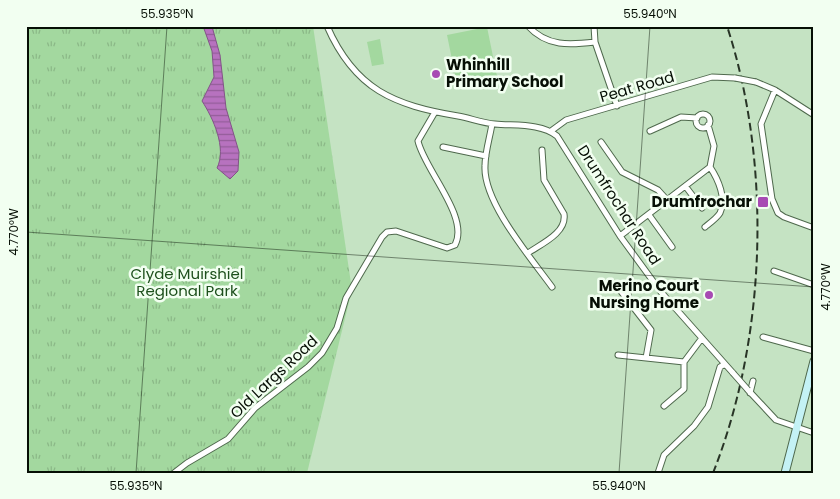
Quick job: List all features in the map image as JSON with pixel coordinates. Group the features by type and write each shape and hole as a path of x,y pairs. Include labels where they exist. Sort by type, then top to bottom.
{"main road":[{"path":"785,473 814,361"}],"street":[{"path":"327,26 336,46 348,63 385,97 411,107 492,124 544,128 551,132"},
{"path":"528,26 546,40 560,45 596,42"},
{"path":"594,26 596,42 617,106"},
{"name":"Peat Road","path":"551,132 566,120 712,77 735,78 756,82 775,90 814,115"},
{"path":"775,90 761,124 772,199 778,213 814,228"},
{"name":"Old Largs Road","path":"174,473 187,462 228,439 255,408 308,367 322,353 337,328 346,298 382,237 387,232 396,231 446,248 455,245 457,225 450,204 420,151 418,140 435,112"},
{"path":"620,236 668,202 710,167 714,156 714,146 708,125 710,120 706,115 701,115 697,118 681,117 650,132"},
{"path":"697,118 700,127 708,125"},
{"path":"492,124 486,156 486,177 497,208 552,287"},
{"name":"Drumfrochar Road","path":"551,132 562,143 620,236 660,292 776,420 814,433"},
{"path":"600,142 622,172 658,190 668,202"},
{"path":"443,147 486,156"},
{"path":"528,254 560,230 565,220 564,214 544,180 542,150"},
{"path":"705,227 718,215 722,204 719,180 710,167"},
{"path":"686,187 702,208"},
{"path":"649,215 672,247"},
{"path":"774,271 814,285"},
{"path":"616,285 651,330 646,358"},
{"path":"763,337 814,351"},
{"path":"664,406 684,389 684,362 702,338"},
{"path":"618,355 684,362"},
{"path":"658,473 664,455 694,426 708,407 720,367 725,364"},
{"path":"749,392 753,381"}],"green space":[{"name":"Clyde Muirshiel Regional Park","path":"26,26 313,26 352,290 307,473 26,473"},
{"path":"487,27 498,81 458,89 447,35"},
{"path":"380,39 384,64 372,66 367,42"}],"shaded area":[{"path":"203,26 212,26 220,55 226,108 239,152 238,171 230,179 217,168 220,160 220,142 214,124 202,101 214,77 212,51"}],"railway":[{"path":"713,473 731,420 744,365 753,308 757,250 757,192 751,135 742,79 727,26"}],"place":[{"name":"Whinhill Primary School","path":"436,74"},
{"name":"Drumfrochar","path":"763,202"},
{"name":"Merino Court Nursing Home","path":"709,295"}]}
